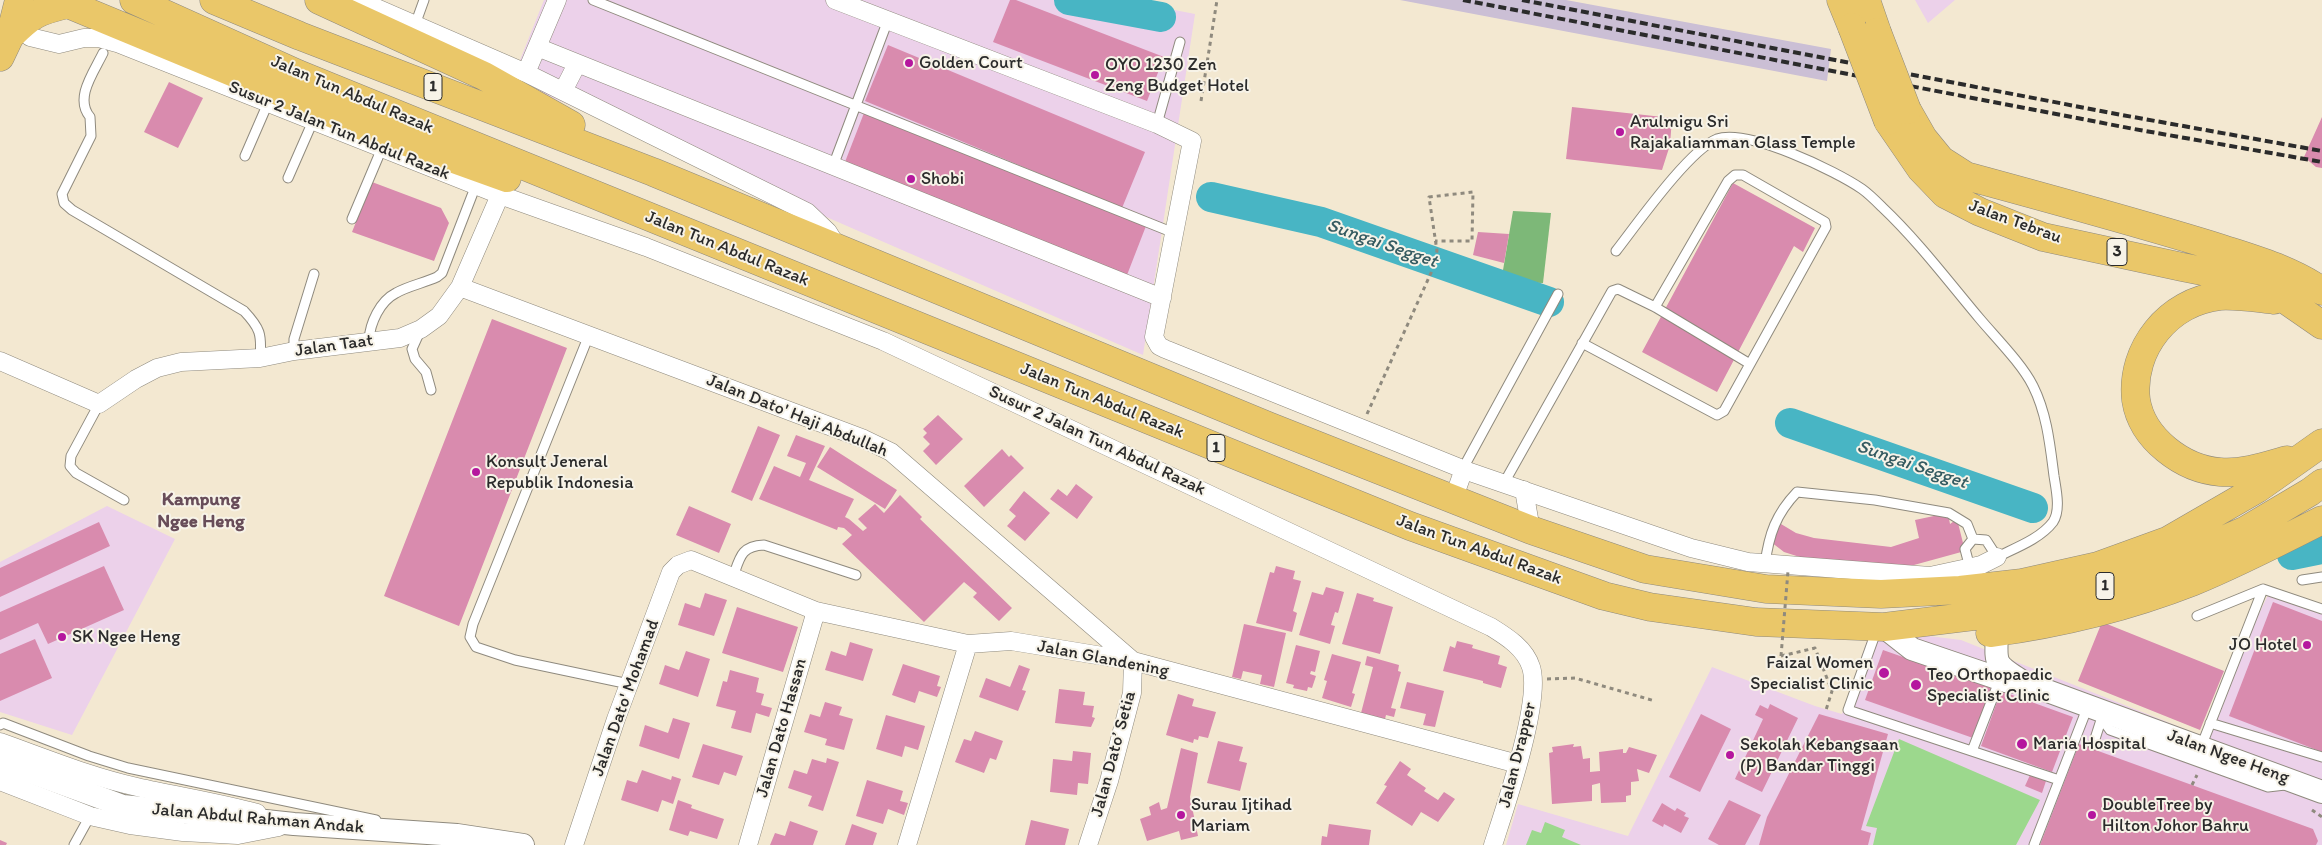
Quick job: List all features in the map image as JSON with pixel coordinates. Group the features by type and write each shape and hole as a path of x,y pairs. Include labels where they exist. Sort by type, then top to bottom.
{"highway":[{"path":"13,43 19,0"},
{"name":"Jalan Tun Abdul Razak","path":"134,0 298,74 1410,526 1604,596 1650,607 1756,622 1881,627 1983,601 2063,575 2098,566 2167,540 2257,490 2311,450"},
{"name":"Jalan Tun Abdul Razak","path":"214,0 300,36 653,172 1268,426 1453,500 1531,530 1645,569 1766,589 1893,594 1983,601 2007,612 2107,585 2180,559 2246,530 2316,488"},
{"path":"319,0 484,76 653,172"},
{"name":"Jalan Tebrau","path":"1841,0 1865,30 1897,116 1921,169 1945,194 1980,212 2043,237 2182,268 2252,280 2322,324"},
{"name":"Jalan Tebrau","path":"1865,30 1866,0"},
{"path":"13,43 25,21 40,11 66,2 366,127 649,239 688,233"},
{"name":"Jalan Tebrau","path":"1897,116 1923,138 1941,160 1966,176 2175,233 2257,258 2285,270 2322,291"},
{"path":"2290,303 2247,296 2219,296 2185,306 2159,326 2145,346 2137,373 2136,400 2146,427 2166,450 2191,465 2220,472 2255,469 2311,450"},
{"path":"1983,601 2088,614 2134,602 2182,586 2262,551 2322,520"}],"street":[{"path":"358,0 526,73 807,212 828,232 839,250"},
{"path":"526,73 557,0"},
{"path":"835,0 1157,124 1192,140 1154,337 1159,346 1464,469 1691,548 1748,562 1765,564 1930,576 1983,601"},
{"name":"Susur 2 Jalan Tun Abdul Razak","path":"13,43 59,44 84,38 99,38 117,43 500,195 649,239 883,341 1491,627 1509,638 1520,649 1532,672"},
{"path":"537,47 1162,298"},
{"path":"563,91 577,64"},
{"name":"Jalan Taat","path":"99,404 136,379 157,368 180,362 260,358 370,340 400,338 421,329 438,316 460,287 500,195"},
{"name":"Jalan Dato' Haji Abdullah","path":"460,287 864,439 891,452 1133,662"},
{"path":"0,361 99,404"},
{"path":"1453,500 1464,469"},
{"path":"1524,490 1531,530"},
{"path":"1997,557 1983,601 1999,665 2023,682"},
{"name":"Jalan Glandening","path":"690,560 816,611 968,644 1011,641 1133,662 1518,764"},
{"name":"Jalan Dato' Mohamad","path":"574,845 629,684 672,572 678,565 690,560"},
{"name":"Jalan Dato Hassan","path":"748,845 816,611"},
{"name":"Jalan Ngee Heng","path":"1881,627 1903,645 1912,649 2000,679 2023,682 2097,711 2322,792"},
{"path":"908,845 968,644"},
{"name":"Jalan Dato’ Setia","path":"1088,845 1109,781 1132,692 1133,662"},
{"name":"Jalan Drapper","path":"1493,845 1518,764 1533,696 1532,672"},
{"path":"0,742 79,770 136,787 218,802 294,824"},
{"name":"Jalan Abdul Rahman Andak","path":"0,761 70,788 124,806 294,824 457,835 524,845"},
{"path":"0,781 90,816 130,825 183,832 238,835 294,824"}],"lane":[{"path":"416,25 424,0"},
{"path":"592,0 1174,233"},
{"path":"833,166 888,20"},
{"path":"1157,124 1180,42"},
{"path":"103,54 83,97 84,110 90,117 92,125 91,136 65,184 62,194 64,203 72,210 244,311 259,329 262,339 260,358"},
{"path":"245,156 268,103"},
{"path":"288,178 313,121"},
{"path":"1616,251 1696,153 1719,139 1733,137 1772,146 1818,165 1863,189 1899,223 2032,384 2042,407 2049,434 2057,507 2054,521 2040,534 1997,557 1986,540 1973,539 1969,541 1965,549 1983,601"},
{"path":"352,218 382,148"},
{"path":"1582,343 1717,415 1724,411 1826,227 1825,222 1743,175 1735,175 1728,181 1655,307"},
{"path":"370,340 372,322 394,294 442,274 476,185"},
{"path":"294,351 294,339 314,274"},
{"path":"1504,484 1612,291 1618,289 1655,307 1750,364"},
{"path":"1464,469 1466,461 1558,294"},
{"path":"421,329 412,350 415,359 426,372 431,390"},
{"path":"589,335 473,624 470,637 476,647 516,660 629,684"},
{"name":"Jalan Taat","path":"99,404 71,456 70,466 76,473 124,500"},
{"path":"1765,564 1772,532 1784,506 1797,492 1837,498 1875,500 1949,513 1967,524 1973,539"},
{"path":"733,577 742,553 750,546 764,545 856,575"},
{"path":"2302,580 2322,577"},
{"path":"2197,616 2263,589 2322,609"},
{"path":"2201,747 2263,589"},
{"path":"1881,627 1848,710 2059,780"},
{"path":"1972,751 2000,679"},
{"path":"2093,745 2097,711"},
{"path":"2034,845 2059,780 2097,711"},
{"path":"2097,711 2110,730 2268,787 2298,782"},
{"path":"0,725 3,723 89,756 128,768 187,782 244,791 457,835"},
{"path":"2210,723 2322,757"},
{"path":"74,845 90,816"}],"path":[{"path":"1201,101 1217,0"},
{"path":"1364,422 1431,274 1437,251 1435,241 1429,197 1473,192 1472,241 1435,241"},
{"path":"1788,571 1781,656 1815,648 1832,691 1826,710"},
{"path":"1532,672 1575,678 1655,701"}],"shaded area":[{"path":"544,0 1123,0 1195,14 1143,355 512,80"},
{"path":"1400,0 1566,0 1831,49 1827,81"},
{"path":"1915,0 1955,0 1928,23"},
{"name":"SK Ngee Heng","path":"107,506 175,539 72,735 0,712 0,562"},
{"path":"2270,591 2322,611 2322,845 1506,845 1518,804 1628,836 1712,667 1815,706 1842,714 1871,629 1961,640 2200,735"}],"green space":[{"path":"1513,211 1551,213 1543,283 1501,282"},
{"path":"1899,739 2040,800 2016,845 1873,845 1877,828 1866,826"},
{"path":"1545,822 1565,830 1562,837 1581,845 1526,845 1532,830 1541,833"}],"building":[{"path":"1010,0 1016,0 1164,57 1147,101 993,42"},
{"path":"888,45 1145,152 1122,208 865,101"},
{"path":"169,82 203,98 178,148 144,132"},
{"name":"Arulmigu Sri Rajakaliamman Glass Temple","path":"1572,107 1672,118 1670,145 1662,170 1566,159"},
{"path":"864,113 1146,226 1127,275 845,162"},
{"path":"2322,117 2322,168 2316,167 2304,157"},
{"path":"372,182 441,208 449,223 434,261 352,232"},
{"path":"1733,183 1815,228 1803,252 1794,246 1717,392 1642,352"},
{"path":"1478,232 1509,234 1504,263 1473,255"},
{"name":"Konsult Jeneral Republik Indonesia","path":"492,319 567,348 459,626 384,596"},
{"path":"938,415 963,439 936,465 923,451 930,444 923,437 927,433 923,429"},
{"path":"758,426 780,435 752,501 731,492"},
{"path":"796,435 825,446 809,480 854,499 845,517 863,531 867,528 858,519 875,504 884,513 900,495 922,517 920,519 1012,608 999,621 973,597 977,593 964,582 924,622 842,544 852,535 844,528 838,527 837,530 759,499 774,466 800,477 806,463 787,456"},
{"path":"830,447 897,490 885,509 817,467"},
{"path":"1002,449 1024,468 984,507 964,486"},
{"path":"1076,484 1093,497 1077,519 1050,499 1058,489 1067,496"},
{"path":"1024,491 1050,513 1025,541 1007,526 1016,516 1009,510"},
{"path":"689,506 731,524 719,553 676,535"},
{"path":"1948,513 1950,524 1957,519 1965,551 1903,568 1806,559 1784,552 1771,542 1781,524 1796,533 1814,538 1891,547 1919,538 1915,520"},
{"path":"99,522 110,546 0,597 0,568"},
{"path":"104,566 124,610 48,644 38,623 0,640 0,612"},
{"path":"1276,566 1295,571 1293,579 1301,581 1293,611 1297,613 1292,632 1256,623 1270,572 1274,573"},
{"path":"1326,587 1344,592 1338,613 1335,612 1331,625 1335,626 1330,644 1299,635 1312,592 1323,595"},
{"path":"705,593 727,600 714,636 678,625 685,603 700,608"},
{"path":"1357,593 1374,598 1373,601 1393,607 1380,654 1342,644"},
{"path":"2273,602 2322,621 2322,752 2229,716"},
{"path":"737,607 798,627 783,672 722,653"},
{"path":"2102,622 2224,671 2200,730 2078,681"},
{"path":"1244,624 1286,633 1274,687 1260,684 1262,675 1243,671 1241,679 1232,677"},
{"path":"35,639 52,678 0,701 0,654"},
{"path":"1457,641 1473,645 1472,648 1500,656 1498,664 1507,667 1501,688 1483,683 1483,681 1443,671 1450,646 1455,648"},
{"path":"850,642 873,649 863,681 825,670 831,651 846,656"},
{"path":"1296,645 1320,651 1315,672 1311,671 1310,674 1316,676 1312,688 1308,687 1307,691 1293,688 1294,685 1286,683"},
{"path":"1883,650 1991,688 1973,738 1865,700"},
{"path":"686,651 710,659 698,697 659,684 665,665 679,670"},
{"path":"1332,654 1361,662 1352,693 1355,694 1351,707 1322,698 1327,681 1324,680"},
{"path":"1367,656 1399,665 1398,671 1401,672 1391,708 1396,709 1394,717 1386,715 1385,719 1361,713 1373,667 1365,665"},
{"path":"903,664 940,676 937,686 941,687 937,697 919,691 915,703 892,695"},
{"path":"1019,665 1030,669 1022,690 1026,691 1018,711 979,697 986,678 1010,687"},
{"path":"730,670 759,678 756,692 764,694 761,705 772,708 769,717 756,713 751,733 731,728 736,711 716,706 723,681 727,682"},
{"path":"1407,682 1444,691 1435,727 1423,725 1426,714 1400,708"},
{"path":"1059,689 1085,692 1083,705 1094,706 1092,717 1095,718 1091,727 1055,723"},
{"path":"2001,691 2073,717 2052,772 1981,746"},
{"path":"1178,694 1194,699 1192,706 1216,712 1208,738 1199,736 1198,740 1194,739 1193,743 1166,735"},
{"path":"825,702 842,707 839,715 853,719 844,750 825,745 827,739 804,732 810,714 820,717"},
{"path":"1770,704 1798,718 1762,792 1735,779 1763,719 1755,715 1760,705 1768,709"},
{"path":"1701,714 1731,729 1700,792 1669,777"},
{"path":"1819,714 1888,734 1861,830 1871,833 1868,845 1759,845 1767,817"},
{"path":"886,715 925,726 918,750 905,746 902,757 876,749"},
{"path":"673,718 690,723 679,759 639,746 645,725 668,733"},
{"path":"975,731 1003,741 996,760 990,758 984,773 955,762 964,739 971,741"},
{"path":"1218,741 1243,747 1239,761 1247,763 1240,791 1207,783"},
{"path":"703,744 743,756 736,776 724,772 719,785 692,777"},
{"path":"1574,744 1573,747 1581,746 1583,759 1590,758 1590,772 1600,771 1599,752 1623,749 1623,753 1626,753 1629,747 1657,755 1649,773 1637,769 1639,781 1631,782 1631,795 1626,796 1626,802 1601,803 1600,783 1592,785 1592,801 1552,804 1549,753 1553,752 1552,747"},
{"path":"2079,744 2313,829 2318,841 2316,845 2040,845"},
{"path":"1181,748 1198,753 1190,797 1198,836 1181,840 1179,831 1147,841 1140,819 1151,815 1149,807 1159,802 1161,810 1167,808"},
{"path":"1073,751 1091,753 1088,784 1078,783 1077,795 1050,792 1053,759 1072,761"},
{"path":"827,758 839,762 823,811 808,806 812,796 788,788 794,770 807,774 812,759 826,763"},
{"path":"1400,761 1411,769 1407,775 1426,788 1424,791 1438,800 1444,792 1455,799 1438,822 1421,812 1412,826 1376,803 1387,786 1384,785"},
{"path":"642,770 671,780 672,776 681,779 673,804 662,800 658,812 621,800 627,780 637,783"},
{"path":"2030,775 2046,781 2042,793 2025,786"},
{"path":"867,780 903,791 900,801 908,803 904,815 888,809 883,824 856,816"},
{"path":"678,800 692,805 691,808 724,819 717,839 690,831 688,836 669,830"},
{"path":"1729,800 1761,815 1745,845 1719,845 1708,839"},
{"path":"1662,803 1675,811 1677,808 1686,813 1684,816 1689,818 1681,833 1664,824 1663,827 1652,821"},
{"path":"1031,820 1069,829 1065,845 1025,845"},
{"path":"790,821 818,831 813,845 770,845 775,833 785,836"},
{"path":"852,824 877,833 873,845 845,845"},
{"path":"1329,824 1371,830 1369,845 1321,845 1322,836 1327,837"},
{"path":"0,840 7,843 6,845 0,845"}],"waterway":[{"name":"Sungai Segget","path":"1069,0 1161,17"},
{"name":"Sungai Segget","path":"1211,197 1321,222 1549,302"},
{"name":"Sungai Segget","path":"1790,423 2033,508"},
{"name":"Sungai Segget","path":"2292,555 2322,549"}],"railway":[{"path":"1463,0 2134,129 2322,162"},
{"path":"1522,0 2122,115 2322,151"}],"place":[{"name":"Golden Court","path":"909,63"},
{"name":"OYO 1230 Zen Zeng Budget Hotel","path":"1095,75"},
{"name":"Arulmigu Sri Rajakaliamman Glass Temple","path":"1620,132"},
{"name":"Shobi","path":"911,179"},
{"name":"Konsult Jeneral Republik Indonesia","path":"476,472"},
{"name":"SK Ngee Heng","path":"62,637"},
{"name":"JO Hotel","path":"2307,645"},
{"name":"Faizal Women Specialist Clinic","path":"1884,673"},
{"name":"Teo Orthopaedic Specialist Clinic","path":"1916,685"},
{"name":"Maria Hospital","path":"2022,744"},
{"name":"Sekolah Kebangsaan (P) Bandar Tinggi","path":"1730,755"},
{"name":"Surau Ijtihad Mariam","path":"1181,815"},
{"name":"DoubleTree by Hilton Johor Bahru","path":"2092,815"}],"district":[{"name":"Kampung Ngee Heng","path":"201,511"}]}
